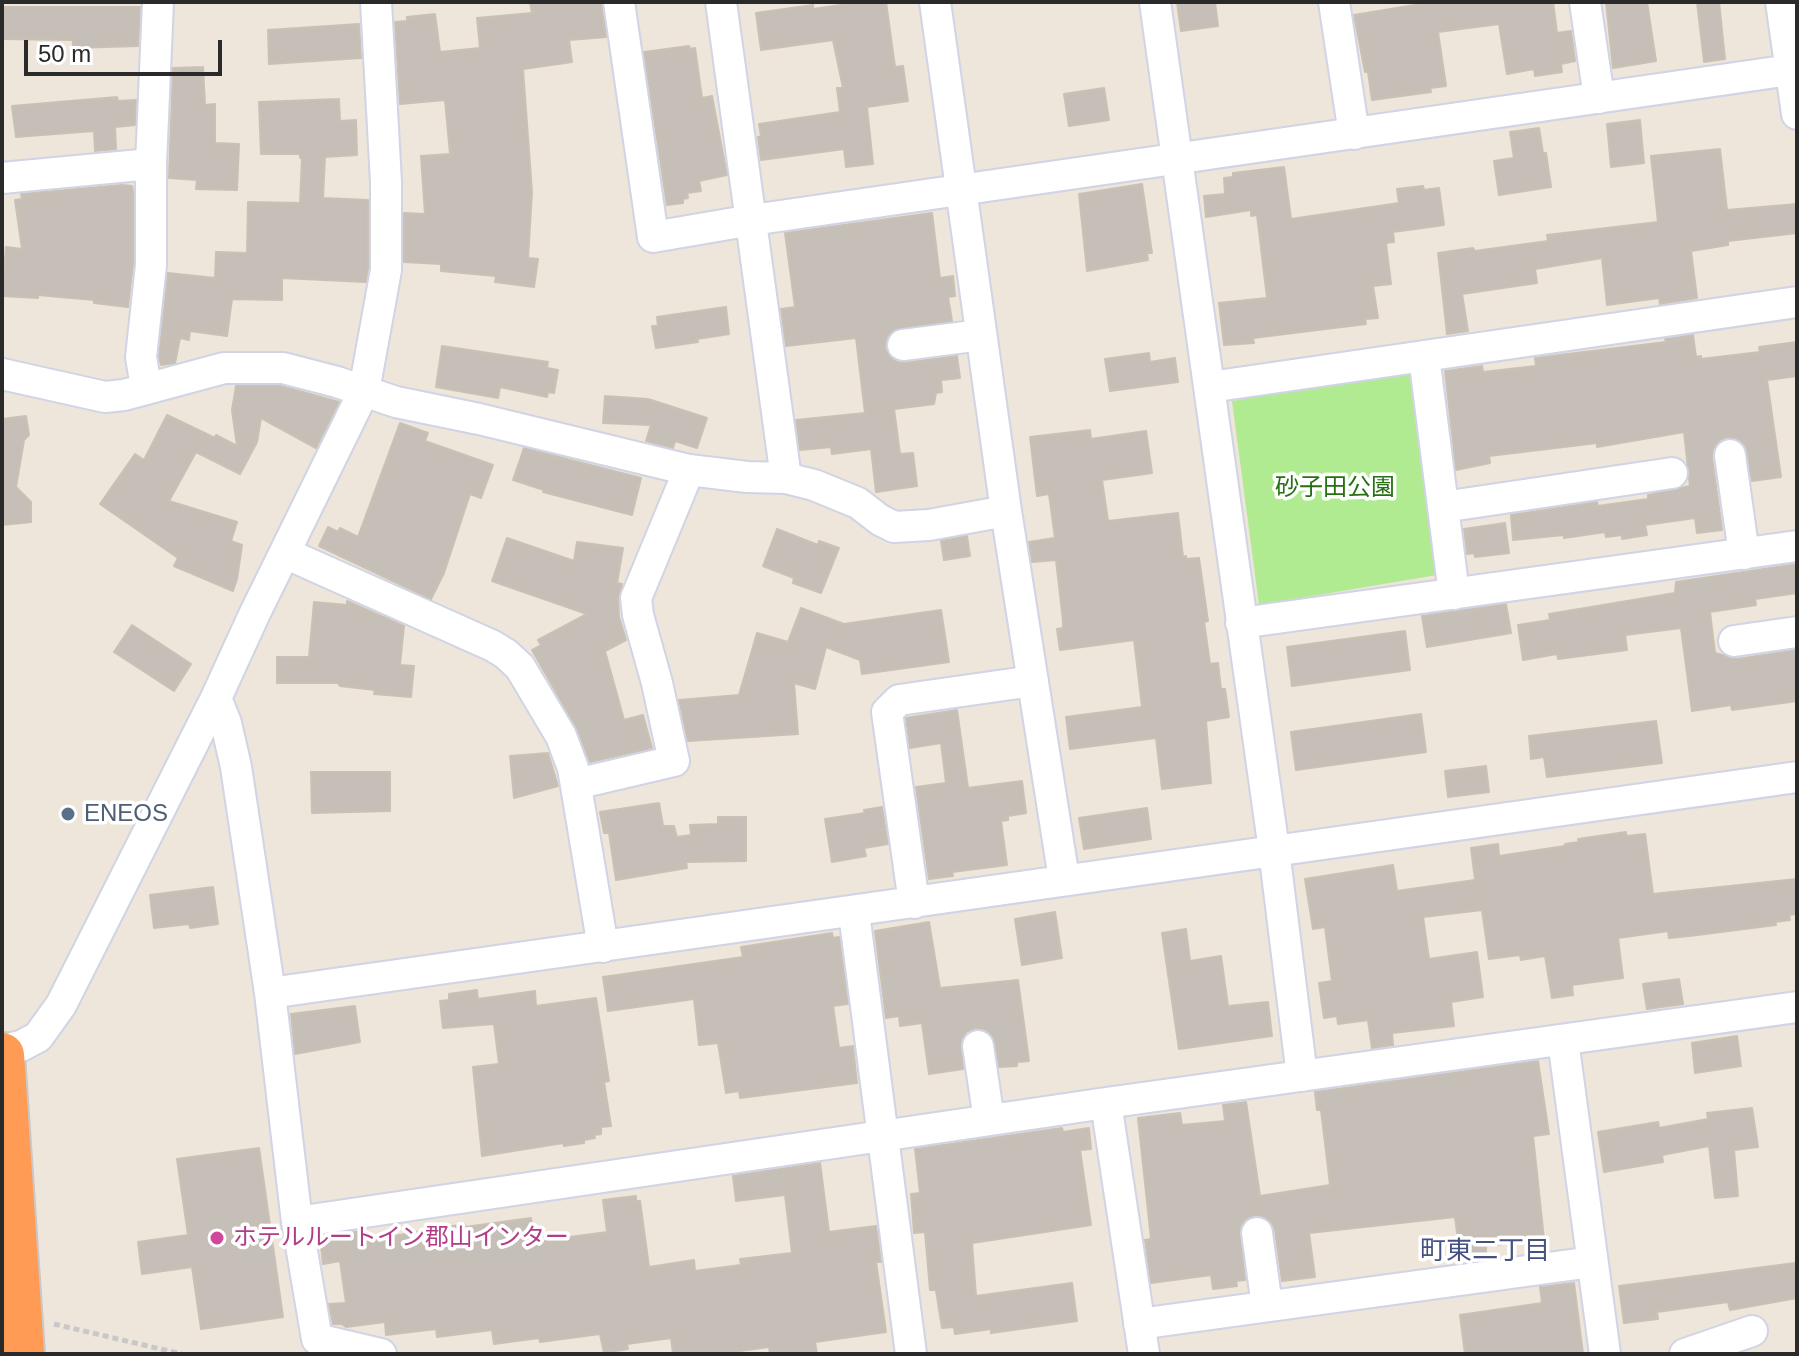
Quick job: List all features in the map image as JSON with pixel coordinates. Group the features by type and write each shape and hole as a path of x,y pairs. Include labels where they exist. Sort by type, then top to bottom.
{"highway":[{"path":"2,1053 30,1329"}],"street":[{"path":"146,387 141,357 151,265 151,164 158,2"},
{"path":"2,1053 32,1041 51,1022 216,698 364,391 386,270 386,182 376,2"},
{"path":"619,2 653,237 752,220 1794,70"},
{"path":"721,2 786,478"},
{"path":"935,2 1006,511 1064,879"},
{"path":"1155,2 1274,850 1302,1076"},
{"path":"1334,2 1354,134"},
{"path":"1585,2 1599,98"},
{"path":"1781,2 1794,70 1797,114"},
{"path":"2,178 151,164"},
{"path":"1210,387 1797,302"},
{"path":"903,345 981,335"},
{"path":"1424,356 1454,594"},
{"path":"2,374 105,397 124,395 224,368 283,368 396,402 689,470 786,478 814,485 858,503 894,527 929,525 1006,511"},
{"path":"1730,455 1744,554"},
{"path":"576,784 674,761 636,598 689,470"},
{"path":"1443,507 1672,473"},
{"path":"1241,623 1797,546"},
{"path":"285,553 506,654 520,667 561,736 576,784 603,947"},
{"path":"1734,641 1797,632"},
{"path":"914,903 887,712 899,700 1033,681"},
{"path":"216,698 226,723 236,767 270,993 297,1222 317,1339 381,1354"},
{"path":"270,993 854,913 1064,879 1797,777"},
{"path":"854,913 911,1354"},
{"path":"297,1222 1106,1103 1797,1007"},
{"path":"1563,1040 1605,1354"},
{"path":"978,1046 989,1120"},
{"path":"1106,1103 1144,1354"},
{"path":"1257,1233 1267,1306"},
{"path":"1139,1324 1592,1262"},
{"path":"1685,1354 1752,1331"}],"path":[{"path":"30,1329 182,1354"}],"green space":[{"name":"砂子田公園","path":"1411,368 1437,575 1259,605 1232,401"}],"building":[{"path":"530,2 601,2 606,37 569,40 572,62 523,69 532,192 528,258 538,259 534,287 495,282 496,276 441,271 441,264 404,262 404,213 425,214 421,156 450,154 445,100 400,104 395,22 407,21 407,17 435,14 440,52 480,48 477,18 532,13"},
{"path":"886,2 895,67 903,66 908,101 867,107 873,164 846,167 844,149 761,160 759,124 840,112 837,88 843,88 833,40 761,50 756,13"},
{"path":"1177,2 1215,2 1218,26 1181,31"},
{"path":"1433,2 1553,2 1557,33 1571,31 1575,61 1561,64 1562,72 1535,76 1534,69 1507,74 1499,24 1438,32 1446,86 1430,88 1431,92 1372,100 1354,15"},
{"path":"1606,2 1647,2 1656,61 1613,68"},
{"path":"1697,2 1719,2 1725,59 1704,62"},
{"path":"2,7 140,7 138,46 73,48 73,40 2,39"},
{"path":"359,24 361,58 269,64 268,30"},
{"path":"689,46 690,49 695,48 702,98 712,96 727,175 699,181 701,191 687,193 688,198 683,199 683,203 667,205 644,52"},
{"path":"203,67 205,105 215,104 215,143 239,144 237,190 196,189 197,180 169,178 173,68"},
{"path":"1104,88 1109,120 1069,126 1064,94"},
{"path":"117,97 118,101 136,100 135,125 115,127 116,149 95,151 94,131 16,137 12,106"},
{"path":"339,99 340,121 356,120 357,155 325,157 323,198 368,200 366,282 282,278 282,300 232,299 227,336 190,331 189,340 180,338 175,363 161,365 159,356 168,273 215,278 216,252 247,253 248,202 300,203 302,158 300,154 261,154 259,102"},
{"path":"1640,120 1644,163 1611,167 1607,124"},
{"path":"1539,128 1551,187 1499,195 1494,161 1514,158 1510,132"},
{"path":"1720,149 1727,210 1797,204 1797,233 1728,241 1728,245 1691,251 1697,298 1660,304 1659,298 1607,305 1602,258 1535,269 1537,283 1462,294 1468,331 1447,334 1438,253 1548,241 1547,235 1658,222 1651,156"},
{"path":"1284,167 1291,219 1399,203 1397,189 1423,186 1424,190 1439,188 1444,225 1393,232 1394,242 1386,243 1391,284 1373,286 1378,318 1365,319 1366,324 1253,338 1254,343 1224,345 1219,303 1267,298 1257,215 1251,216 1251,210 1206,217 1204,196 1225,194 1224,178 1233,177 1233,173"},
{"path":"1142,184 1152,253 1147,253 1148,260 1087,271 1079,194"},
{"path":"132,186 133,192 133,264 128,307 94,303 94,300 38,295 38,298 2,296 6,247 22,249 15,200 22,199 21,194"},
{"path":"932,213 940,278 953,276 955,296 948,297 952,321 893,330 887,337 885,348 895,361 904,363 957,356 960,378 941,380 942,392 936,393 934,404 894,409 900,454 913,453 917,486 876,492 871,449 832,454 831,447 800,450 796,420 865,413 856,338 786,346 781,309 795,307 785,233"},
{"path":"726,307 729,334 656,348 652,326 658,326 657,317"},
{"path":"1693,335 1696,357 1701,356 1701,359 1760,352 1759,347 1797,342 1797,376 1767,380 1781,477 1752,481 1745,445 1727,437 1714,448 1712,457 1722,530 1697,533 1695,518 1645,525 1647,535 1622,539 1622,535 1606,537 1605,532 1564,538 1564,535 1513,540 1511,515 1597,502 1598,506 1648,499 1648,495 1690,486 1684,432 1597,447 1597,443 1489,456 1490,463 1456,470 1445,371 1482,366 1483,372 1536,366 1535,358 1666,342 1665,339"},
{"path":"442,346 548,362 547,368 558,370 554,393 548,392 547,397 500,387 498,398 436,387"},
{"path":"1149,353 1150,362 1175,358 1178,382 1110,391 1105,359"},
{"path":"236,386 281,386 339,402 316,448 261,418 257,442 240,474 196,452 169,501 237,522 231,541 242,545 233,591 174,566 178,558 100,504 135,454 144,460 167,415 237,446 232,410"},
{"path":"605,396 648,399 707,418 697,448 675,441 673,448 646,441 651,425 603,423"},
{"path":"26,416 29,435 24,440 16,487 31,502 31,522 2,525 2,419"},
{"path":"400,423 428,433 425,441 493,465 481,498 470,494 444,573 431,599 319,546 328,527 338,532 340,528 358,537"},
{"path":"1090,430 1091,439 1146,431 1152,473 1102,480 1108,521 1178,513 1183,557 1199,558 1208,621 1204,622 1210,664 1218,663 1229,717 1206,721 1211,783 1162,789 1156,738 1070,749 1066,717 1142,707 1134,640 1060,650 1057,629 1063,628 1063,621 1056,560 1032,562 1029,542 1055,538 1049,494 1037,496 1030,437"},
{"path":"524,448 641,478 632,515 543,492 513,480"},
{"path":"1505,523 1509,553 1475,557 1474,553 1467,554 1464,529"},
{"path":"777,529 818,545 819,541 839,548 821,593 793,583 794,578 763,566"},
{"path":"967,536 970,556 944,560 941,541"},
{"path":"507,538 574,561 577,542 623,548 617,583 622,584 618,599 619,617 626,640 605,651 624,720 643,715 652,748 590,762 576,727 532,650 541,645 538,640 587,614 492,581"},
{"path":"1797,564 1797,593 1755,599 1756,605 1710,612 1715,653 1737,659 1797,650 1797,701 1732,710 1731,705 1692,711 1681,628 1625,635 1627,650 1558,659 1557,654 1523,660 1518,625 1550,620 1549,614 1675,593 1676,582"},
{"path":"347,601 404,626 400,665 414,666 411,697 374,694 375,690 340,686 338,683 277,683 277,657 309,657 314,602 347,605"},
{"path":"1506,604 1511,633 1427,647 1422,616"},
{"path":"801,608 844,624 941,610 949,662 862,674 860,660 826,647 815,689 794,683 798,734 688,741 679,700 739,695 757,633 788,642"},
{"path":"132,625 191,664 174,691 114,652"},
{"path":"1405,631 1410,670 1292,686 1287,647"},
{"path":"957,710 968,788 1022,781 1026,813 1008,816 1008,820 1001,821 1007,865 952,872 953,876 929,879 916,787 946,783 941,743 910,748 906,718"},
{"path":"1421,714 1426,752 1296,770 1291,732"},
{"path":"1656,721 1662,763 1547,777 1544,757 1531,759 1529,736"},
{"path":"548,753 558,786 514,798 510,756"},
{"path":"1486,766 1489,792 1448,797 1445,771"},
{"path":"311,772 390,772 390,811 312,813"},
{"path":"659,803 663,826 674,826 677,837 691,835 690,825 718,824 718,817 746,817 746,861 686,862 687,868 616,880 609,833 604,833 600,812"},
{"path":"882,807 888,844 864,848 866,856 832,862 825,819"},
{"path":"1147,808 1151,839 1084,849 1079,818"},
{"path":"1626,832 1626,836 1645,834 1653,894 1797,879 1797,914 1789,915 1790,920 1775,922 1776,925 1669,938 1668,931 1618,938 1623,978 1572,985 1573,995 1552,998 1545,956 1521,960 1520,955 1489,959 1482,910 1423,917 1429,959 1477,952 1483,997 1451,1002 1454,1026 1392,1033 1393,1045 1372,1048 1368,1020 1338,1024 1337,1016 1324,1018 1319,983 1332,981 1325,927 1313,929 1305,879 1393,865 1397,891 1475,880 1471,848 1498,844 1499,856 1565,846 1579,842 1578,839"},
{"path":"213,887 218,924 154,928 150,895"},
{"path":"1055,912 1062,958 1022,965 1015,919"},
{"path":"929,922 940,988 1018,980 1029,1061 1017,1062 1017,1066 999,1067 992,1035 976,1028 966,1032 961,1040 963,1069 929,1074 922,1023 900,1026 899,1016 886,1018 875,931"},
{"path":"1186,929 1190,961 1221,956 1228,1006 1268,1002 1272,1036 1179,1049 1162,933"},
{"path":"832,933 833,938 839,937 848,1004 833,1006 839,1048 853,1046 857,1083 740,1098 739,1091 726,1093 718,1043 699,1045 694,999 608,1011 603,977 743,957 741,947"},
{"path":"1679,979 1683,1004 1647,1009 1643,984"},
{"path":"477,990 478,999 535,991 536,1006 596,998 609,1081 604,1082 611,1126 601,1127 601,1134 584,1140 584,1143 564,1146 563,1143 482,1156 473,1067 499,1064 494,1024 443,1028 440,1001 449,1000 449,994"},
{"path":"355,1006 360,1042 295,1054 291,1014"},
{"path":"1737,1036 1741,1066 1695,1073 1692,1043"},
{"path":"1538,1061 1549,1134 1533,1136 1544,1239 1486,1246 1486,1253 1460,1256 1455,1217 1309,1233 1315,1277 1282,1281 1275,1230 1264,1217 1255,1215 1247,1218 1240,1227 1245,1280 1236,1281 1237,1286 1213,1289 1211,1275 1151,1283 1145,1240 1151,1239 1138,1118 1180,1113 1182,1125 1225,1121 1223,1105 1246,1102 1260,1196 1330,1185 1321,1110 1317,1110 1315,1092"},
{"path":"1752,1108 1758,1147 1734,1150 1738,1196 1715,1198 1709,1146 1662,1155 1663,1162 1604,1172 1598,1132 1658,1122 1659,1128 1708,1119 1707,1113"},
{"path":"1062,1128 1063,1132 1089,1128 1091,1149 1080,1150 1091,1225 972,1243 976,1296 1072,1283 1077,1321 991,1333 991,1329 955,1334 954,1327 942,1328 936,1290 930,1290 925,1232 914,1233 911,1194 920,1193 915,1149"},
{"name":"ホテルルートイン郡山インター","path":"259,1148 283,1317 201,1329 192,1267 142,1274 138,1242 188,1235 177,1159"},
{"path":"820,1163 829,1232 876,1226 881,1262 876,1262 886,1332 815,1342 817,1354 770,1354 769,1347 718,1354 673,1354 671,1338 627,1344 628,1349 604,1353 600,1334 494,1344 492,1330 437,1337 436,1329 386,1335 385,1322 346,1327 333,1324 329,1304 346,1303 340,1261 323,1264 320,1237 362,1231 364,1241 465,1224 465,1227 531,1218 534,1242 607,1232 603,1200 636,1196 636,1201 640,1201 649,1267 694,1260 695,1271 741,1265 740,1259 792,1253 785,1195 736,1201 733,1176"},
{"path":"1795,1263 1797,1298 1730,1310 1728,1302 1657,1312 1658,1319 1624,1323 1619,1286"},
{"path":"1574,1283 1583,1354 1465,1354 1460,1315 1542,1303 1540,1287"}],"place":[{"name":"ENEOS","path":"68,814"},
{"name":"ホテルルートイン郡山インター","path":"217,1238"}],"district":[{"name":"町東二丁目","path":"1485,1252"}]}
